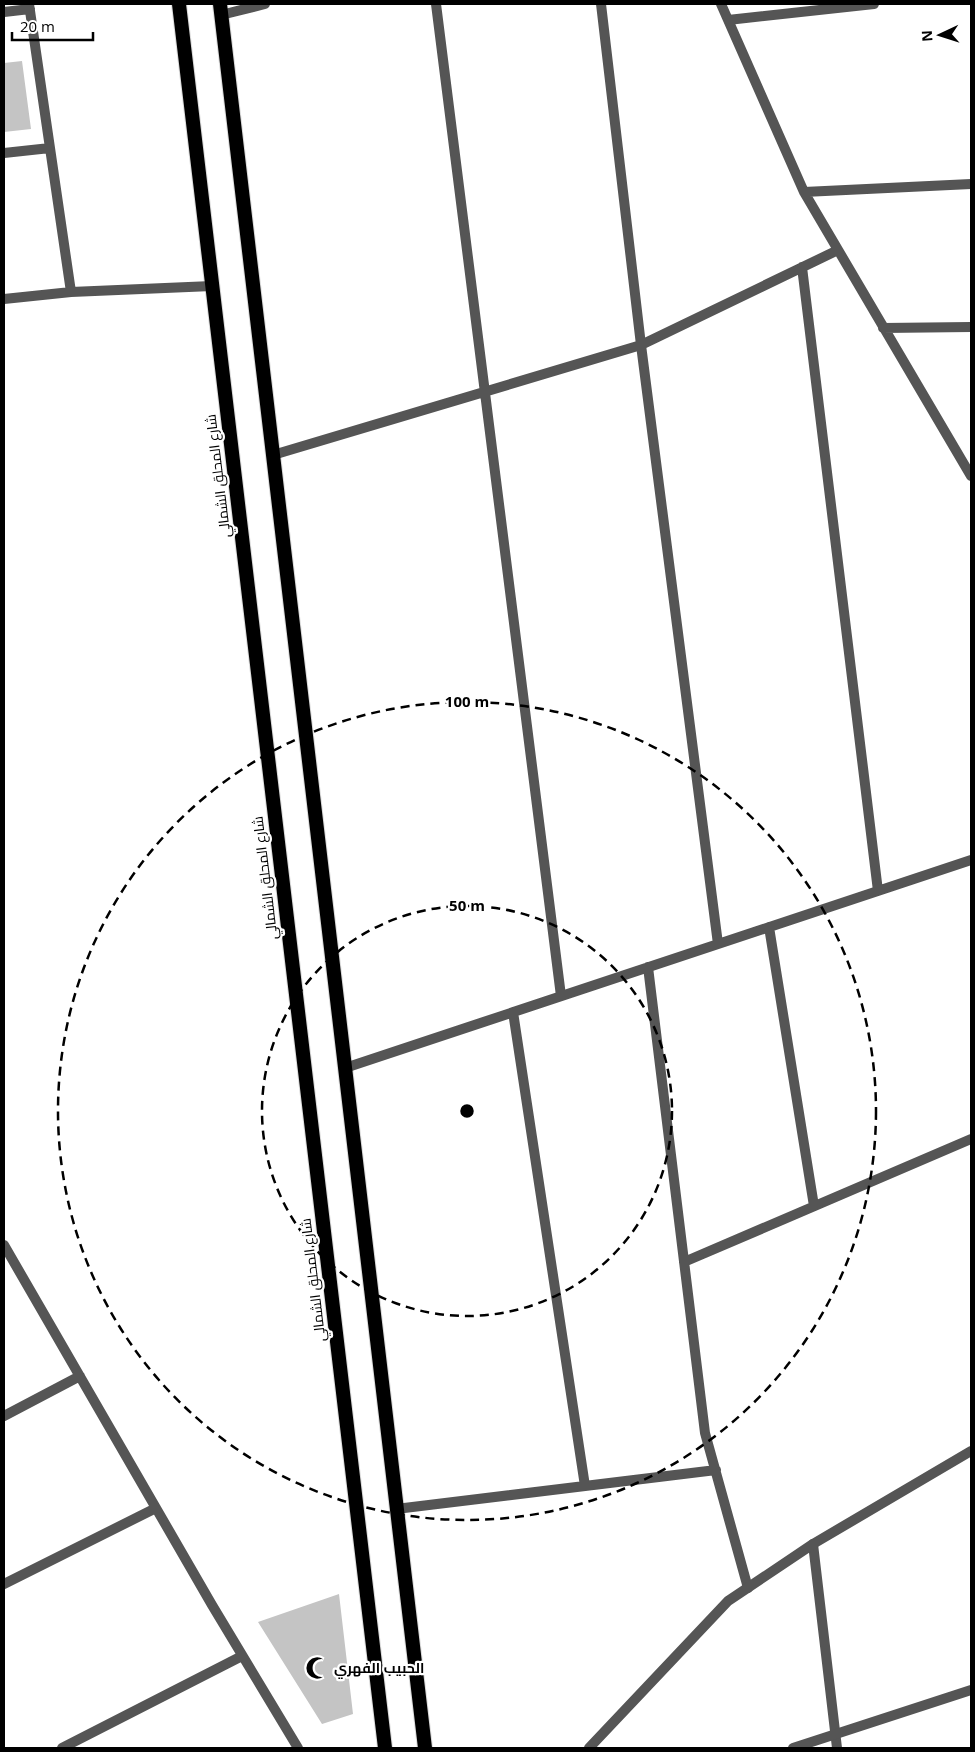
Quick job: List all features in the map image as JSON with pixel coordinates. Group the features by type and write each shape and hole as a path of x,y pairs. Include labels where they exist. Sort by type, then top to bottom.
{"highway":[{"name":"شارع المحلق الشمالي","path":"179,4 384,1748"},
{"path":"220,9 425,1748"}],"street":[{"path":"220,9 265,4"},
{"path":"436,4 561,996"},
{"path":"601,4 640,345 718,944"},
{"path":"721,4 804,192 971,476"},
{"path":"728,20 874,4"},
{"path":"4,12 30,6 71,292"},
{"path":"4,153 50,148"},
{"path":"804,192 971,184"},
{"path":"273,455 640,345 838,250"},
{"path":"802,267 878,891"},
{"path":"4,299 71,292 212,286"},
{"path":"883,328 971,327"},
{"path":"345,1068 971,860"},
{"path":"769,927 814,1206"},
{"path":"648,967 705,1433 748,1588"},
{"path":"513,1012 585,1486"},
{"path":"684,1262 971,1139"},
{"path":"4,1245 242,1656 298,1748"},
{"path":"4,1416 80,1376"},
{"path":"589,1748 728,1601 813,1544 971,1451"},
{"path":"396,1508 716,1470"},
{"path":"4,1584 156,1508"},
{"path":"813,1544 838,1748"},
{"path":"62,1748 242,1656"},
{"path":"793,1748 971,1690"}],"building":[{"path":"22,61 31,129 4,132 4,63"},
{"name":"الحبيب الفهري","path":"339,1594 353,1714 322,1724 258,1622"}],"place":[{"name":"الحبيب الفهري","path":"317,1668"}]}
